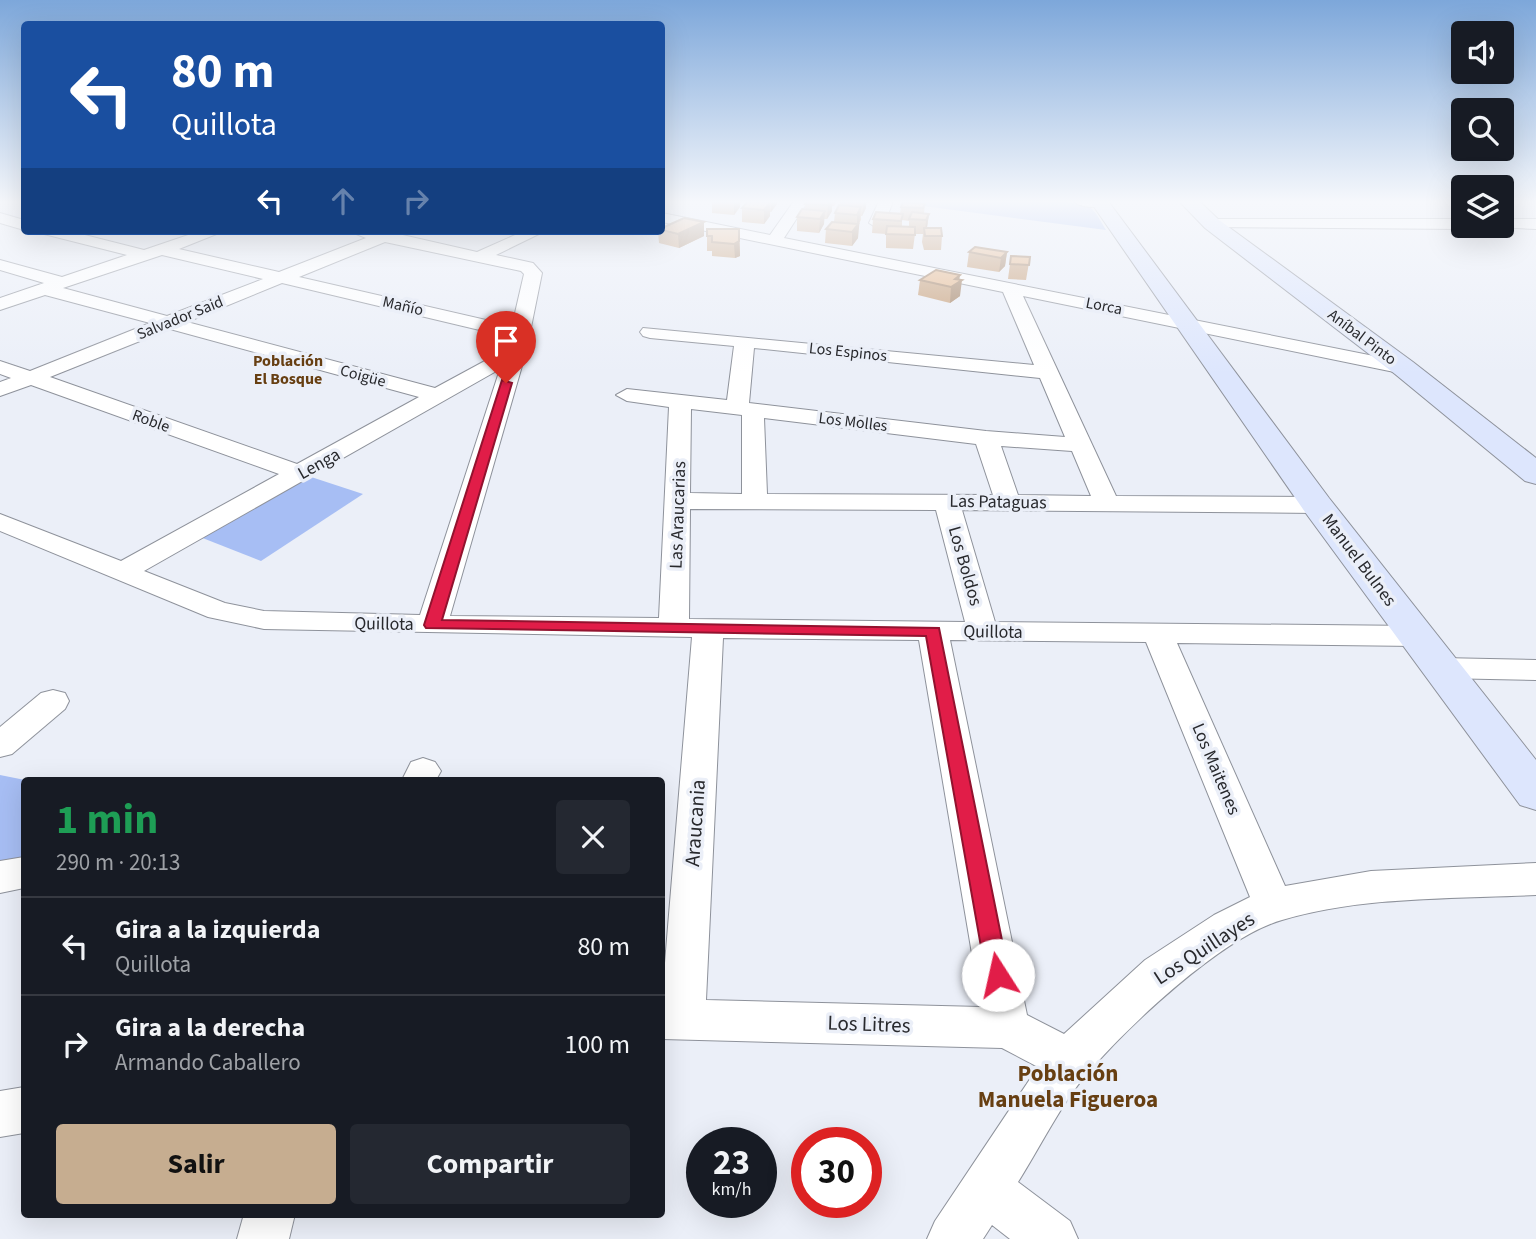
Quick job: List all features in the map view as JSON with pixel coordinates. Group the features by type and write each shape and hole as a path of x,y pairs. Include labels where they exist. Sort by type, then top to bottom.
{"street":[{"path":"0,304 133,259"},
{"name":"Mañío","path":"188,259 282,277 519,343"},
{"name":"Salvador Said","path":"0,390 328,259"},
{"path":"432,625 519,343 533,279 531,270 486,259"},
{"name":"Lorca","path":"865,259 1341,353 1404,368"},
{"name":"Manuel Bulnes","path":"1138,259 1188,323 1317,505 1536,793"},
{"name":"Aníbal Pinto","path":"1259,259 1404,368 1536,474"},
{"name":"Coigüe","path":"0,265 165,324 439,396"},
{"path":"1010,287 1046,373 1107,504"},
{"name":"Los Espinos","path":"650,332 1046,373"},
{"path":"745,341 745,409 755,500"},
{"name":"Lenga","path":"120,573 439,396 519,343"},
{"name":"Lorca","path":"1341,353 1364,351 1374,345"},
{"name":"Roble","path":"0,367 302,474"},
{"name":"Los Molles","path":"627,395 986,438 1080,445"},
{"name":"Las Araucarias","path":"680,402 680,501 691,628"},
{"path":"986,438 1008,502"},
{"name":"Las Pataguas","path":"680,501 1317,505"},
{"name":"Los Boldos","path":"946,501 983,632"},
{"name":"Quillota","path":"0,522 218,611 264,620 432,625 1416,636"},
{"name":"Araucania","path":"672,1019 691,628"},
{"path":"933,631 1007,1028"},
{"name":"Los Maitenes","path":"1158,634 1273,905"},
{"path":"1441,668 1536,670"},
{"path":"0,745 53,701"},
{"path":"0,877 21,874"},
{"name":"Los Quillayes","path":"953,1239 1069,1060 1160,973 1228,927 1273,905 1371,887 1536,879"},
{"name":"Los Litres","path":"672,1019 1007,1028 1069,1060"},
{"path":"0,1114 21,1110"},
{"path":"986,1189 1052,1239"},
{"path":"262,1239 269,1218"}],"shaded area":[{"path":"302,474 363,494 261,561 200,537"},
{"path":"0,775 21,779 21,862 0,865"}],"building":[{"path":"1011,259 1030,259 1029,265 1010,264"},
{"path":"936,270 960,275 955,279 962,280 951,287 920,280"}],"district":[{"name":"Población El Bosque","path":"288,370"},
{"name":"Población Manuela Figueroa","path":"1068,1086"}],"route":[{"path":"506,383 432,625 933,631 998,975"}]}
